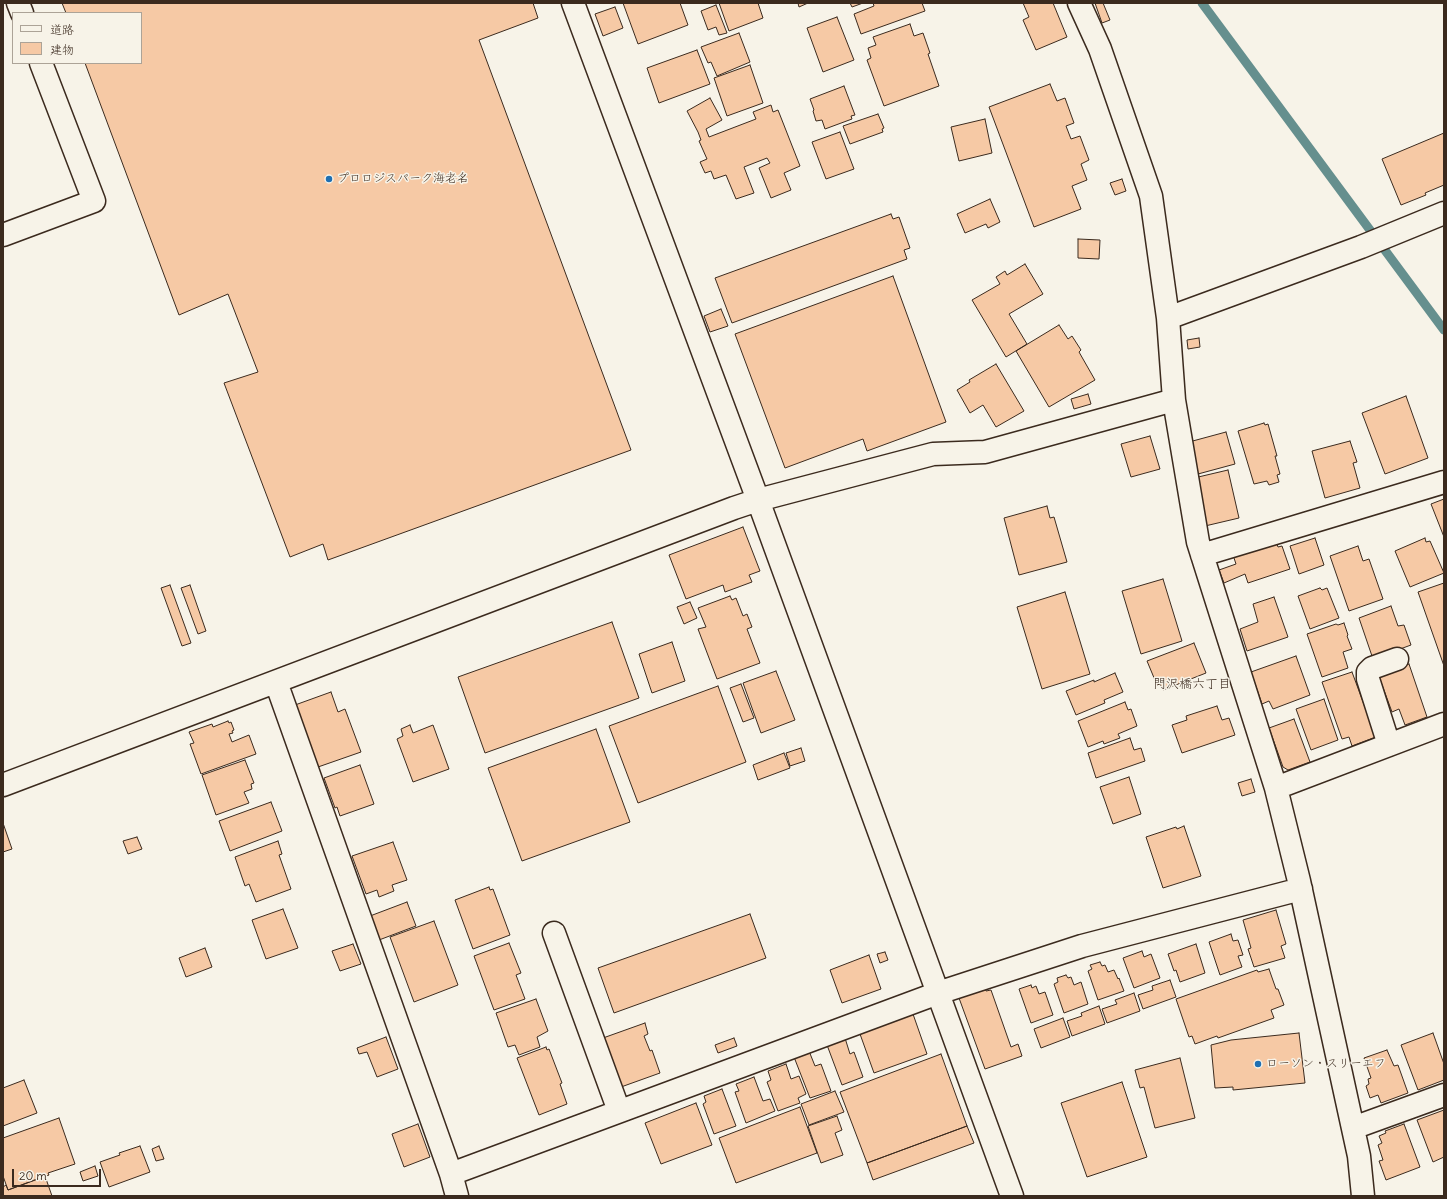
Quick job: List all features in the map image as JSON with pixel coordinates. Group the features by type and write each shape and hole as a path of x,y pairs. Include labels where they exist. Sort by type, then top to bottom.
{"street":[{"path":"1079,3 1100,49 1151,196 1168,318 1174,400 1198,542 1276,788 1301,889 1359,1156 1363,1196"},
{"path":"577,4 1012,1196"},
{"path":"3,235 94,201 41,64"},
{"path":"1168,318 1360,247 1444,214"},
{"path":"3,785 758,500 933,454 986,452 1174,400"},
{"path":"1202,555 1444,482"},
{"path":"1389,745 1368,679 1368,672 1372,668 1397,660"},
{"path":"276,682 451,1174 457,1196"},
{"path":"1276,788 1444,724"},
{"path":"451,1174 938,993 1082,946 1301,889"},
{"path":"554,933 619,1111"},
{"path":"1353,1128 1444,1095"}],"building":[{"name":"プロロジスパーク海老名","path":"62,3 533,3 538,18 479,40 631,450 328,560 323,544 290,557 224,383 258,372 228,294 179,315 85,64 142,64 142,12 66,12"},
{"path":"623,3 680,3 688,25 638,44"},
{"path":"719,3 758,3 763,18 729,31"},
{"path":"798,3 808,3 799,7"},
{"path":"850,3 863,3 852,7"},
{"path":"873,3 922,3 925,11 861,34 854,14 874,6"},
{"path":"1023,3 1053,3 1067,37 1036,50 1023,20 1029,17"},
{"path":"1095,3 1103,3 1110,20 1102,23"},
{"path":"716,5 727,33 719,35 716,27 708,30 701,11"},
{"path":"615,7 623,28 603,36 595,14"},
{"path":"837,17 854,60 823,72 807,28"},
{"path":"910,24 914,36 923,33 930,53 928,54 939,86 884,106 867,60 871,58 868,48 876,45 873,37"},
{"path":"739,33 750,62 717,76 711,62 708,63 701,47"},
{"path":"697,50 710,84 659,103 647,68"},
{"path":"750,65 763,103 727,116 714,78"},
{"path":"1050,84 1057,101 1065,98 1074,123 1066,126 1071,139 1080,136 1089,160 1081,164 1087,180 1072,186 1081,209 1034,227 989,107"},
{"path":"844,86 855,115 851,116 852,119 825,129 822,120 816,121 810,99"},
{"path":"710,98 722,120 706,129 709,137 756,119 753,112 771,105 773,112 778,110 800,166 784,173 791,190 771,198 759,168 770,163 767,158 744,167 754,193 736,199 726,175 714,179 711,171 705,173 700,162 707,159 699,141 701,140 698,132 687,111"},
{"path":"878,114 884,128 882,129 883,132 850,144 843,126"},
{"path":"985,119 992,153 959,161 951,127"},
{"path":"840,132 854,169 826,179 812,142"},
{"path":"1444,133 1444,185 1425,193 1426,195 1401,205 1382,159"},
{"path":"1122,179 1126,191 1115,195 1110,183"},
{"path":"990,199 1000,222 988,228 986,224 965,233 957,214"},
{"path":"891,214 893,219 899,217 910,248 904,250 907,259 732,323 715,278"},
{"path":"1078,239 1100,240 1099,259 1078,258"},
{"path":"1025,264 1043,294 1009,314 1027,344 1006,357 972,300 1000,284 996,277 1005,271 1007,275"},
{"path":"893,276 946,422 867,451 863,439 785,468 735,334"},
{"path":"721,309 728,326 710,332 704,316"},
{"path":"1059,325 1068,339 1072,336 1081,350 1079,352 1095,380 1049,407 1016,351"},
{"path":"1199,338 1200,347 1188,349 1187,340"},
{"path":"996,364 1024,411 996,427 983,405 970,413 957,390 970,382 969,380"},
{"path":"1088,394 1091,404 1074,409 1071,399"},
{"path":"1406,396 1428,458 1385,474 1362,413"},
{"path":"1264,423 1265,425 1268,424 1277,456 1275,456 1280,474 1277,475 1279,482 1269,485 1267,481 1254,484 1238,431"},
{"path":"1226,432 1235,464 1198,474 1189,442"},
{"path":"1150,436 1160,469 1131,477 1121,444"},
{"path":"1350,441 1357,462 1353,463 1360,488 1325,498 1312,451"},
{"path":"1228,470 1239,518 1205,526 1194,478"},
{"path":"1444,499 1444,537 1431,504"},
{"path":"1047,506 1050,518 1054,517 1067,562 1019,575 1004,518"},
{"path":"743,527 760,571 749,575 752,582 725,592 723,585 686,599 669,555"},
{"path":"1274,536 1278,547 1282,546 1290,569 1248,583 1245,574 1224,583 1219,570 1236,564 1231,549"},
{"path":"1315,538 1324,565 1299,574 1290,546"},
{"path":"1425,538 1426,542 1430,541 1444,573 1410,587 1395,551"},
{"path":"1358,546 1363,561 1369,559 1383,599 1349,611 1330,556"},
{"path":"1163,579 1182,641 1141,654 1122,591"},
{"path":"1444,583 1444,666 1418,592"},
{"path":"170,585 191,643 182,646 161,588"},
{"path":"190,585 206,631 198,634 181,588"},
{"path":"1320,588 1322,590 1327,588 1339,618 1310,629 1298,596"},
{"path":"1065,592 1090,674 1042,689 1017,607"},
{"path":"730,596 732,600 736,598 743,616 747,614 752,627 747,629 760,663 717,679 698,629 706,627 698,608"},
{"path":"1274,597 1288,637 1247,651 1240,629 1258,622 1253,604"},
{"path":"690,602 697,618 684,624 677,607"},
{"path":"1391,606 1398,626 1404,625 1411,645 1373,659 1359,618"},
{"path":"612,622 639,698 485,753 458,677"},
{"path":"1344,623 1352,649 1343,652 1348,668 1322,677 1307,634 1336,624 1338,625"},
{"path":"672,642 685,681 652,693 639,654"},
{"path":"1194,643 1206,673 1163,690 1160,684 1157,685 1147,661"},
{"path":"1296,656 1310,695 1273,709 1269,701 1262,704 1251,672"},
{"path":"1409,664 1427,717 1405,725 1399,709 1392,712 1378,674"},
{"path":"776,671 795,720 761,733 743,683"},
{"path":"1352,672 1376,737 1352,746 1349,737 1342,739 1322,682"},
{"path":"1115,673 1123,692 1104,700 1105,703 1076,715 1066,691 1094,680 1094,682"},
{"path":"741,684 754,718 743,722 730,688"},
{"path":"718,686 746,762 638,803 609,726"},
{"path":"331,692 338,712 345,709 361,752 318,767 295,705"},
{"path":"1324,699 1338,740 1311,750 1296,709"},
{"path":"1125,702 1128,710 1131,709 1137,726 1118,734 1120,738 1104,744 1103,741 1088,747 1078,721"},
{"path":"1217,706 1222,720 1229,718 1235,735 1182,753 1172,725 1187,720 1186,716"},
{"path":"1294,719 1310,762 1288,770 1283,767 1269,728"},
{"path":"228,721 229,723 231,722 234,730 232,731 233,733 229,734 232,742 249,735 256,754 201,774 190,744 194,743 189,732 212,724 213,727"},
{"path":"410,725 413,733 433,725 449,769 413,782 397,739 403,736 401,729"},
{"path":"596,729 630,822 522,861 488,768"},
{"path":"1130,738 1134,750 1141,748 1145,761 1096,778 1088,753"},
{"path":"801,748 805,761 790,766 786,753"},
{"path":"784,753 790,768 758,780 753,765"},
{"path":"245,760 254,783 251,784 252,789 244,792 249,803 216,815 202,775"},
{"path":"360,765 374,804 340,816 337,807 335,808 324,778"},
{"path":"1129,777 1141,814 1113,824 1100,787"},
{"path":"1251,779 1255,792 1242,796 1238,783"},
{"path":"271,802 282,831 230,851 219,821"},
{"path":"3,823 12,849 3,852"},
{"path":"1184,826 1201,876 1163,888 1146,837 1176,827 1177,829"},
{"path":"137,837 142,849 128,854 123,841"},
{"path":"278,841 282,854 279,855 291,889 256,902 249,884 245,886 235,857"},
{"path":"393,842 407,880 392,885 394,891 379,897 377,890 366,894 352,856"},
{"path":"489,887 490,890 493,889 510,935 473,949 455,900"},
{"path":"407,902 416,926 379,940 370,916"},
{"path":"283,909 298,948 266,959 252,920"},
{"path":"1276,910 1286,944 1281,946 1285,958 1254,967 1248,949 1251,948 1243,920"},
{"path":"750,914 766,958 614,1013 598,968"},
{"path":"434,921 458,985 414,1002 390,937"},
{"path":"1231,934 1233,941 1238,940 1243,955 1238,956 1242,967 1220,975 1209,942"},
{"path":"509,943 521,973 516,975 525,999 494,1010 474,956"},
{"path":"353,944 361,964 340,971 332,951"},
{"path":"1196,944 1205,973 1180,982 1168,954"},
{"path":"205,948 212,967 186,977 179,958"},
{"path":"1142,951 1144,957 1151,954 1160,978 1134,988 1123,958"},
{"path":"885,952 888,960 880,963 877,954"},
{"path":"869,955 881,989 842,1003 830,970"},
{"path":"1100,962 1102,966 1105,965 1108,972 1114,970 1124,991 1098,1000 1088,971 1092,969 1090,965"},
{"path":"1269,969 1276,989 1278,989 1284,1005 1271,1010 1274,1018 1218,1038 1217,1036 1195,1044 1192,1036 1189,1037 1176,999 1257,970 1258,972"},
{"path":"1066,975 1068,978 1071,977 1074,985 1081,982 1088,1004 1064,1013 1054,984 1058,982 1057,978"},
{"path":"1170,980 1176,997 1143,1009 1138,995 1153,990 1152,986"},
{"path":"1031,985 1032,988 1036,986 1039,994 1045,992 1053,1015 1031,1023 1019,989"},
{"path":"985,988 986,991 991,990 1011,1047 1018,1044 1022,1056 985,1069 959,998"},
{"path":"1134,993 1140,1011 1107,1023 1102,1009 1117,1004 1115,1000"},
{"path":"536,999 548,1031 537,1037 540,1047 519,1055 515,1045 508,1047 496,1013"},
{"path":"1099,1006 1105,1024 1072,1036 1067,1021 1082,1016 1081,1013"},
{"path":"913,1014 927,1054 874,1073 860,1034"},
{"path":"1063,1018 1070,1037 1041,1048 1034,1029"},
{"path":"645,1023 648,1034 644,1036 650,1051 652,1050 660,1073 621,1087 603,1038"},
{"name":"ローソン・スリーエフ","path":"1299,1033 1305,1083 1233,1090 1233,1087 1215,1088 1211,1045 1231,1040"},
{"path":"1433,1033 1444,1064 1444,1080 1418,1090 1401,1045"},
{"path":"386,1037 398,1069 377,1077 367,1052 359,1054 357,1048"},
{"path":"734,1038 737,1046 718,1053 715,1045"},
{"path":"845,1038 850,1054 854,1052 863,1077 842,1085 827,1045"},
{"path":"546,1047 547,1050 549,1049 562,1083 560,1084 567,1104 539,1115 517,1058"},
{"path":"1387,1050 1394,1066 1398,1065 1408,1093 1381,1103 1378,1095 1370,1098 1366,1086 1369,1084 1368,1079 1371,1078 1364,1058"},
{"path":"809,1051 815,1066 821,1064 831,1091 810,1098 794,1057"},
{"path":"941,1054 967,1126 867,1163 840,1092"},
{"path":"1180,1058 1195,1118 1155,1128 1144,1087 1140,1088 1135,1070"},
{"path":"786,1064 791,1079 799,1076 806,1094 798,1098 800,1103 778,1111 767,1082 771,1080 768,1071"},
{"path":"754,1077 763,1101 770,1099 775,1111 746,1123 735,1092 739,1091 736,1084"},
{"path":"24,1080 37,1113 3,1126 3,1088"},
{"path":"1122,1082 1147,1157 1087,1177 1061,1103"},
{"path":"722,1089 736,1126 714,1134 703,1104 706,1102 704,1096"},
{"path":"835,1091 844,1112 809,1125 801,1104"},
{"path":"696,1103 712,1145 661,1164 645,1123"},
{"path":"800,1107 817,1153 736,1183 719,1138"},
{"path":"1444,1110 1444,1157 1433,1162 1417,1120"},
{"path":"837,1116 842,1130 835,1133 843,1155 821,1163 808,1126"},
{"path":"59,1118 75,1164 48,1173 49,1175 8,1190 3,1176 3,1138"},
{"path":"418,1124 430,1157 404,1167 392,1134"},
{"path":"1404,1124 1420,1167 1386,1180 1379,1161 1383,1160 1378,1145 1382,1143 1379,1136 1386,1133 1385,1131"},
{"path":"967,1126 974,1143 873,1180 867,1163"},
{"path":"140,1146 150,1172 109,1187 100,1162 120,1155 119,1153"},
{"path":"159,1146 164,1159 156,1161 152,1149"},
{"path":"95,1166 98,1176 83,1181 80,1172"},
{"path":"45,1176 52,1196 3,1196 3,1187 6,1185 8,1190"}],"waterway":[{"path":"1202,3 1444,330"}],"place":[{"name":"プロロジスパーク海老名","path":"329,179"},
{"name":"ローソン・スリーエフ","path":"1258,1064"}],"district":[{"name":"門沢橋六丁目","path":"1192,684"}]}
